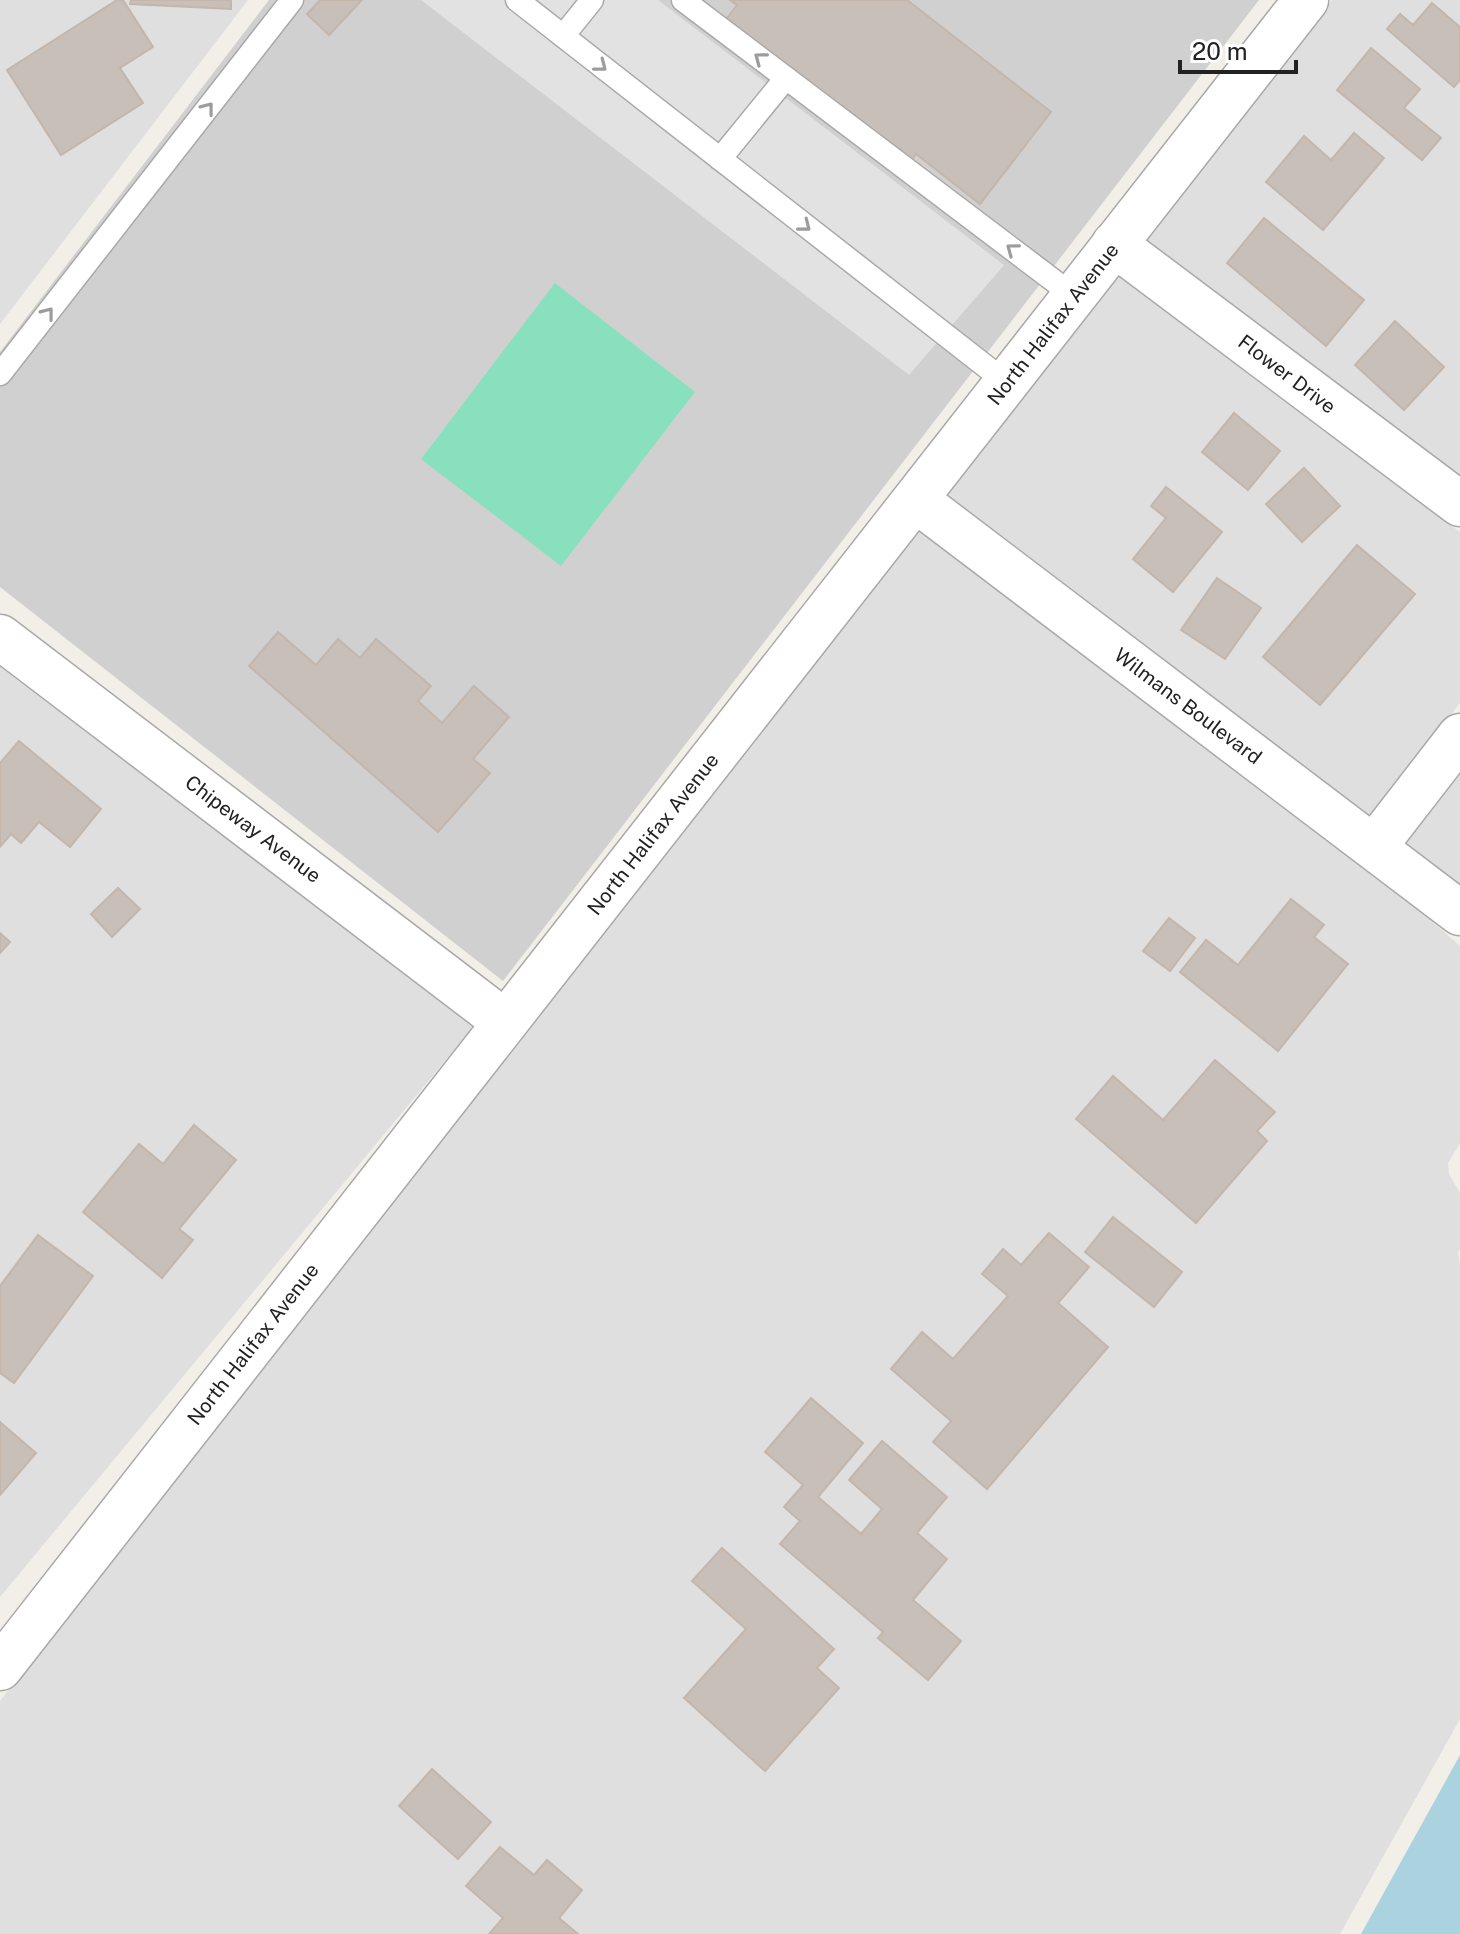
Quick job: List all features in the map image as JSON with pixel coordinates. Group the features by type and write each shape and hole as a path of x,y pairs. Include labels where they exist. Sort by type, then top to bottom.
{"street":[{"name":"North Halifax Avenue","path":"0,1668 1306,0"},
{"name":"Flower Drive","path":"1114,244 1460,504"},
{"name":"Wilmans Boulevard","path":"916,500 1460,913"},
{"name":"Chipeway Avenue","path":"0,637 505,1022"},
{"path":"1374,847 1460,736"}],"lane":[{"path":"0,374 292,0"},
{"path":"517,0 1007,383"},
{"path":"563,36 592,0"},
{"path":"683,0 1074,296"},
{"path":"720,159 786,78"}],"shaded area":[{"path":"0,0 248,0 0,324"},
{"path":"269,0 1259,0 503,981 0,587 0,352"},
{"path":"421,0 658,0 1004,265 909,375"},
{"path":"1332,0 1460,0 1460,479 1144,239"},
{"path":"1117,274 1460,532 1460,703 1372,817 946,495"},
{"path":"919,529 1410,902 1460,946 1460,1143 1448,1163 1449,1174 1460,1193 1460,1719 1340,1934 0,1934 0,1701"},
{"path":"0,665 474,1026 0,1597"},
{"path":"1460,769 1460,885 1404,842"}],"green space":[{"path":"555,283 695,392 561,566 421,459"}],"water":[{"path":"1460,1755 1460,1934 1361,1934"}],"building":[{"path":"117,0 123,0 153,47 120,68 143,103 61,155 7,70"},
{"path":"131,0 231,0 231,9 130,4"},
{"path":"320,0 362,0 329,35 307,14"},
{"path":"730,0 907,0 1051,112 980,204 916,154 908,165 724,22 737,5"},
{"path":"1432,3 1460,27 1460,80 1454,87 1387,29 1400,14 1413,25"},
{"path":"1371,48 1420,89 1404,108 1441,138 1422,160 1337,90"},
{"path":"1354,133 1384,158 1323,230 1266,182 1304,136 1331,160"},
{"path":"1264,218 1364,300 1326,346 1227,263"},
{"path":"1395,321 1444,367 1404,410 1355,365"},
{"path":"1234,413 1280,451 1248,490 1202,452"},
{"path":"1304,468 1340,506 1302,542 1266,504"},
{"path":"1166,487 1222,532 1173,592 1133,559 1166,518 1151,506"},
{"path":"1357,545 1415,594 1320,705 1263,657"},
{"path":"1217,578 1261,608 1225,659 1181,630"},
{"path":"278,632 316,665 338,639 360,658 376,639 431,686 418,701 442,723 474,686 509,717 473,759 490,773 438,832 249,666"},
{"path":"19,741 101,809 70,847 39,822 21,843 11,834 0,847 0,763"},
{"path":"118,888 140,909 112,937 91,914"},
{"path":"1291,899 1324,925 1314,937 1348,964 1278,1051 1180,972 1206,940 1238,965"},
{"path":"1169,918 1195,938 1170,971 1143,951"},
{"path":"0,933 10,942 0,953"},
{"path":"1215,1060 1275,1112 1257,1131 1267,1141 1196,1223 1076,1119 1113,1076 1163,1120"},
{"path":"194,1125 236,1160 179,1229 193,1240 162,1278 83,1212 139,1144 163,1164"},
{"path":"1113,1217 1182,1272 1154,1307 1085,1252"},
{"path":"1049,1233 1089,1267 1058,1303 1108,1347 987,1489 933,1442 951,1421 891,1369 922,1332 953,1359 1008,1296 982,1274 1003,1249 1021,1265"},
{"path":"38,1235 93,1276 14,1383 0,1373 0,1286"},
{"path":"811,1398 863,1443 818,1497 861,1534 882,1509 849,1480 882,1441 947,1497 917,1533 947,1559 913,1600 961,1641 928,1680 878,1638 883,1632 780,1544 800,1521 784,1507 803,1485 765,1452"},
{"path":"0,1422 36,1453 0,1495"},
{"path":"722,1548 834,1649 817,1668 839,1688 765,1771 684,1698 746,1629 692,1581"},
{"path":"432,1769 491,1822 458,1859 399,1806"},
{"path":"500,1847 534,1875 547,1860 582,1890 559,1918 578,1934 489,1934 503,1918 466,1886"}]}
